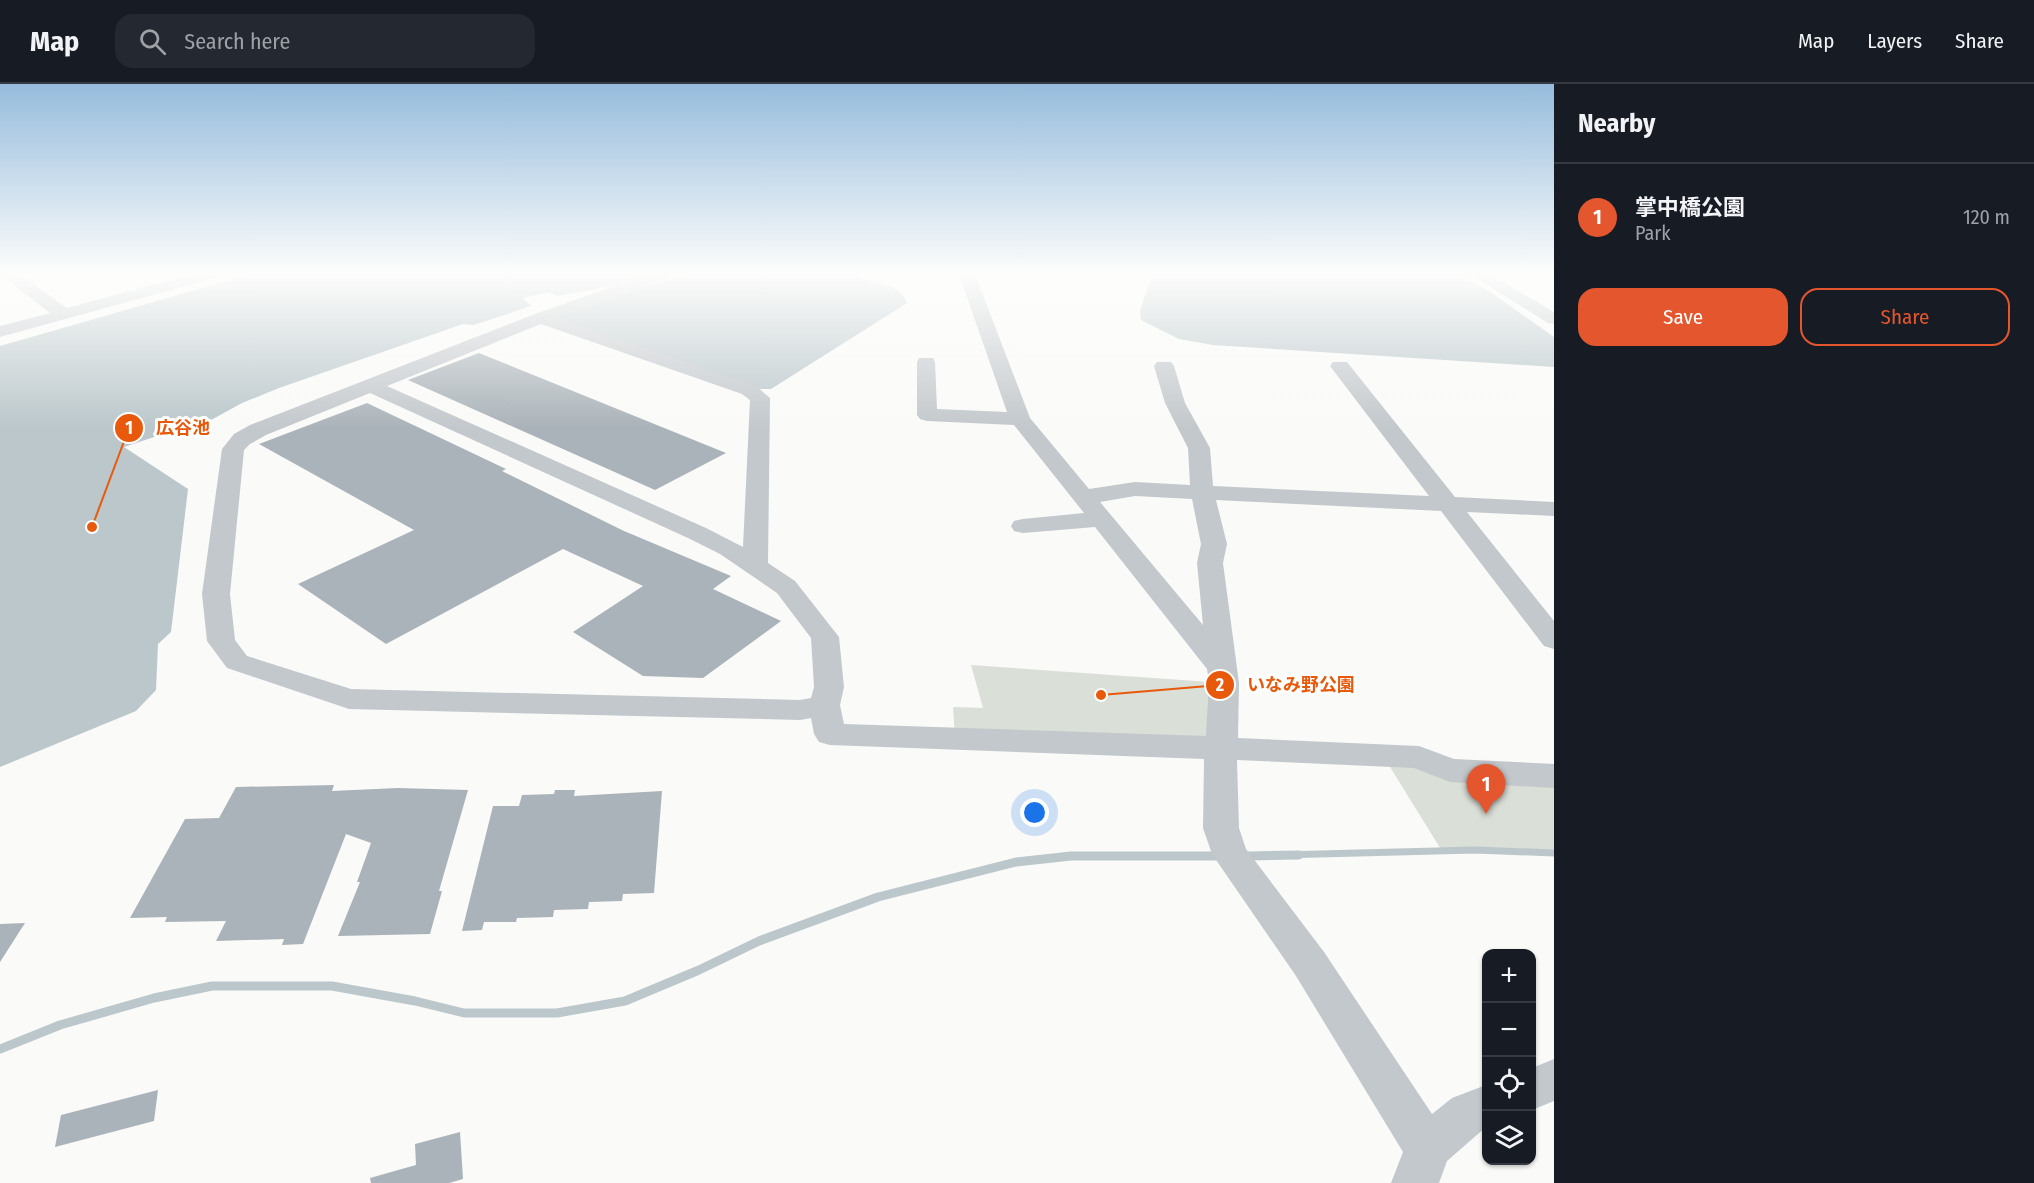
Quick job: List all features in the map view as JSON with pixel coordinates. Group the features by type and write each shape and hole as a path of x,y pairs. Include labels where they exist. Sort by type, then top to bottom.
{"street":[{"path":"0,332 23,325"},
{"path":"523,325 258,430 242,439 233,449 216,594 221,641 237,662 349,699 800,710 824,705"},
{"path":"562,325 748,390 760,399 755,568"},
{"path":"986,325 1020,420 1221,666"},
{"path":"926,362 927,415 1020,420"},
{"path":"1164,366 1174,403 1199,448 1202,491 1214,544 1210,563 1224,683 1221,828 1230,854 1310,964 1421,1166 1468,1113 1482,1108"},
{"path":"1340,366 1446,504 1550,630"},
{"path":"370,386 697,533 729,549 786,587 825,637 830,687 824,705 830,734 1221,747 1419,757 1450,770 1554,776"},
{"path":"1084,496 1135,489 1554,509"},
{"path":"1023,526 1102,519"},
{"path":"1536,1087 1554,1080"}],"shaded area":[{"path":"72,325 459,325 279,388 242,403 211,420 124,447 188,489 171,632 158,644 156,690 136,711 0,767 0,346"},
{"path":"576,325 872,325 771,389 755,389"},
{"path":"1152,325 1537,325 1554,337 1554,367 1213,345 1179,339"},
{"path":"971,665 1224,683 1221,747 955,738 953,707 983,708"},
{"path":"1382,754 1554,776 1554,855 1442,851"}],"building":[{"path":"479,353 726,453 655,490 408,380"},
{"path":"367,403 506,469 502,471 624,531 731,576 713,589 781,621 703,678 643,676 573,632 643,586 563,549 386,644 298,584 414,530 259,444"},
{"path":"334,785 332,791 398,788 468,790 439,891 442,891 430,934 338,936 360,882 357,882 371,843 346,834 303,944 282,945 284,939 216,941 226,921 165,922 167,917 130,918 185,819 219,818 236,787"},
{"path":"555,790 575,790 574,796 662,791 654,893 623,894 622,901 589,902 588,909 554,910 553,917 517,918 516,922 484,922 482,930 462,931 493,806 519,806 522,795 554,794"},
{"path":"25,923 0,962 0,924"},
{"path":"158,1090 154,1121 55,1147 61,1115"},
{"path":"460,1132 463,1179 449,1183 371,1183 370,1178 416,1165 415,1144"}],"waterway":[{"path":"1299,855 1246,856 1475,850 1554,853"},
{"path":"0,1049 60,1025 154,998 212,986 332,986 415,1001 464,1013 557,1013 625,1001 699,970 759,941 878,897 1016,862 1071,856"},
{"path":"1071,856 1221,856"}],"place":[{"name":"広谷池","path":"92,527"},
{"name":"いなみ野公園","path":"1101,695"},
{"name":"掌中橋公園","path":"1486,814"}]}
